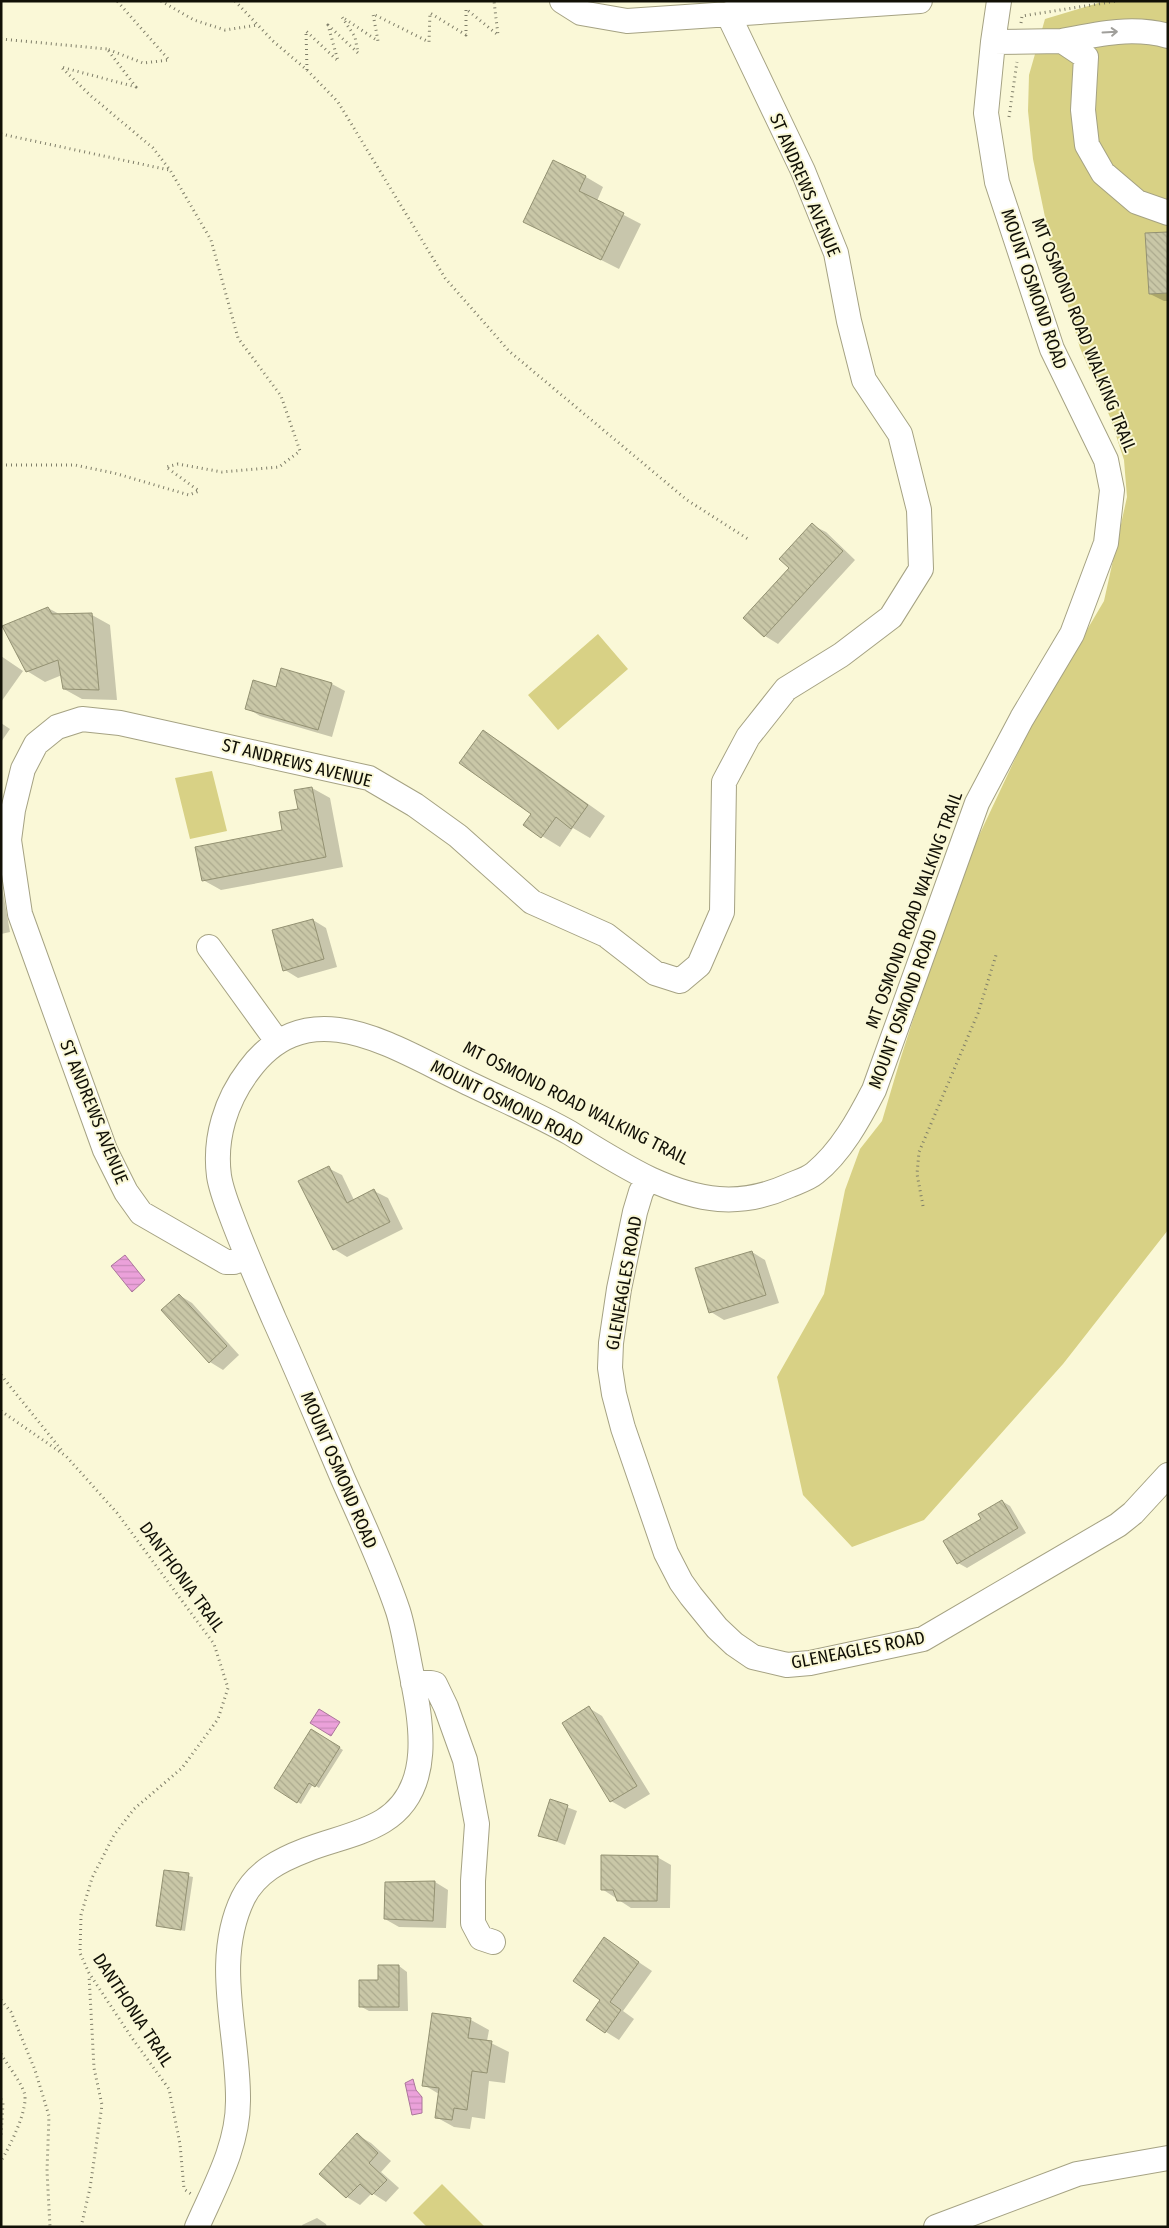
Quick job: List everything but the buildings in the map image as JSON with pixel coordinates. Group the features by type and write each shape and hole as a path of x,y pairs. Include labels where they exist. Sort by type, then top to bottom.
{"street":[{"path":"562,1 581,13 627,21 920,1"},
{"name":"MOUNT OSMOND ROAD","path":"197,2227 228,2157 238,2102 228,1991 231,1939 243,1898 258,1877 280,1860 377,1825 388,1819 405,1801 413,1788 421,1757 419,1710 399,1614 359,1514 246,1256 220,1183 218,1149 228,1103 250,1069 277,1041 301,1031 328,1029 362,1034 384,1042 562,1129 648,1178 684,1193 716,1200 742,1200 768,1195 813,1175 858,1122 874,1090 977,803 1022,718 1072,634 1088,596 1106,543 1112,490 1106,460 1052,349 997,182 986,113 999,1"},
{"name":"ST ANDREWS AVENUE","path":"246,1256 234,1262 226,1262 141,1213 126,1192 105,1150 20,914 9,840 23,769 36,744 57,727 82,719 120,723 369,778 415,805 458,836 532,902 606,935 654,973 680,981 699,965 722,912 724,782 748,737 786,689 841,655 892,617 921,569 919,510 900,434 864,380 849,321 836,253 802,171 728,14"},
{"path":"993,42 1062,41 1108,31 1168,36"},
{"path":"1062,41 1086,57 1082,110 1087,145 1103,173 1137,202 1168,213"},
{"path":"209,947 277,1041"},
{"name":"GLENEAGLES ROAD","path":"648,1178 641,1192 635,1212 619,1289 610,1368 614,1394 623,1428 659,1533 681,1582 717,1628 734,1644 753,1657 787,1665 810,1663 924,1640 1118,1525 1133,1513 1168,1475"},
{"path":"414,1684 435,1684 446,1707 465,1760 477,1824 473,1881 473,1923 481,1938 493,1942"},
{"path":"936,2227 1077,2174 1168,2158"}],"path":[{"path":"1,39 107,49 143,63 170,60 117,1"},
{"path":"162,1 194,20 225,30 258,25"},
{"path":"235,1 338,102 445,278 509,351 687,500 748,539"},
{"path":"307,70 306,31 338,61 328,25 358,53 355,37 342,17 378,41 373,14 429,42 430,13 466,35 466,9 498,35 494,1"},
{"path":"1008,121 1022,16 1117,1"},
{"path":"1,464 75,465 114,473 189,495 198,491 166,467 178,464 222,472 279,468 300,451 281,396 238,338 211,240 170,170 153,148 91,96 61,67 136,87 107,49"},
{"path":"1,134 170,170"},
{"path":"923,1206 917,1174 919,1152 978,1013 997,952"},
{"path":"1,1375 66,1456"},
{"name":"DANTHONIA TRAIL","path":"1,1411 66,1456 118,1513 214,1644 228,1688 218,1719 182,1768 134,1809 114,1835 92,1878 81,1915 80,1953 89,1973 132,2038 169,2089 180,2144 184,2189 207,2205"},
{"path":"81,2227 92,2179 102,2105 94,2068 89,1973"},
{"path":"1,2000 11,2012 35,2070 49,2116 47,2171 50,2227"},
{"path":"1,2054 25,2093 14,2140 1,2161"},
{"path":"1,2100 4,2103 1,2137"}],"shaded area":[{"path":"1105,1 1168,1 1168,1230 1063,1364 924,1520 852,1547 803,1495 777,1377 824,1294 845,1190 860,1149 882,1121 959,878 1032,723 1104,601 1127,497 1124,460 1110,417 1080,348 1051,246 1033,159 1028,111 1029,75 1045,19"},
{"path":"598,634 628,669 558,730 528,695"},
{"path":"212,771 227,831 190,839 175,778"},
{"path":"125,1255 145,1280 132,1292 111,1266"},
{"path":"319,1709 340,1722 331,1736 310,1723"},
{"path":"413,2079 416,2090 422,2097 422,2113 412,2115 405,2083"},
{"path":"442,2184 485,2227 427,2227 413,2213"}]}
